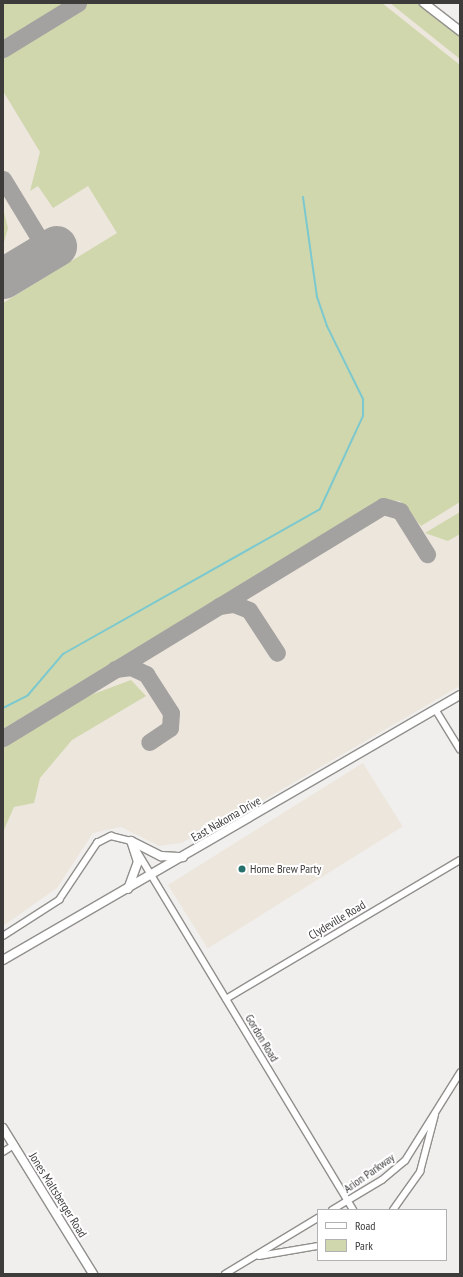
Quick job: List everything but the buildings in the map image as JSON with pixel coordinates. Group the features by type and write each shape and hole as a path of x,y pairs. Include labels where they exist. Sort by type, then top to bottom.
{"main road":[{"path":"424,3 460,31"},
{"name":"East Nakoma Drive","path":"3,960 154,875 460,695"},
{"path":"131,841 161,856 184,857"},
{"path":"128,890 138,862 131,841"},
{"name":"Jones Maltsberger Road","path":"3,1128 93,1274"}],"street":[{"path":"436,710 460,749"},
{"path":"3,936 59,900 97,843 111,836 131,841"},
{"name":"Gordon Road","path":"131,841 154,875 226,999 353,1209"},
{"name":"Clydeville Road","path":"226,999 460,860"},
{"name":"Arion Parkway","path":"334,1209 348,1201 405,1161 420,1142 437,1107 460,1073"},
{"name":"Arion Parkway","path":"394,1209 420,1172 437,1107"},
{"path":"3,1152 14,1146"},
{"path":"225,1274 317,1219"},
{"path":"257,1256 317,1246"}],"shaded area":[{"path":"3,3 400,3 460,50 460,686 262,801 181,843 159,846 121,827 93,833 57,888 3,926"},
{"path":"363,763 403,827 208,948 168,885"}],"green space":[{"path":"4,3 67,3 3,40"},
{"path":"89,3 382,3 460,65 460,502 421,526 400,501 379,500 3,729 3,303 117,233 88,186 53,208 38,186 30,191 40,152 3,91 3,55"},
{"path":"390,3 418,3 460,36 460,59"},
{"path":"3,209 8,228 3,246"},
{"path":"460,512 460,534 448,541 425,533"},
{"path":"131,680 146,696 72,740 40,778 34,803 14,807 3,832 3,746 80,699"}],"waterway":[{"path":"3,708 28,695 63,654 320,509 363,416 363,399 327,326 317,297 303,197"}],"taxiway":[{"path":"3,49 78,3"},
{"path":"3,179 47,251"},
{"path":"3,738 383,506 400,511 427,554"},
{"path":"219,606 234,604 249,610 277,653"},
{"path":"115,669 131,667 146,674 171,713 170,728 149,742"}],"runway":[{"path":"3,278 56,246"}],"place":[{"name":"Home Brew Party","path":"242,869"}]}
